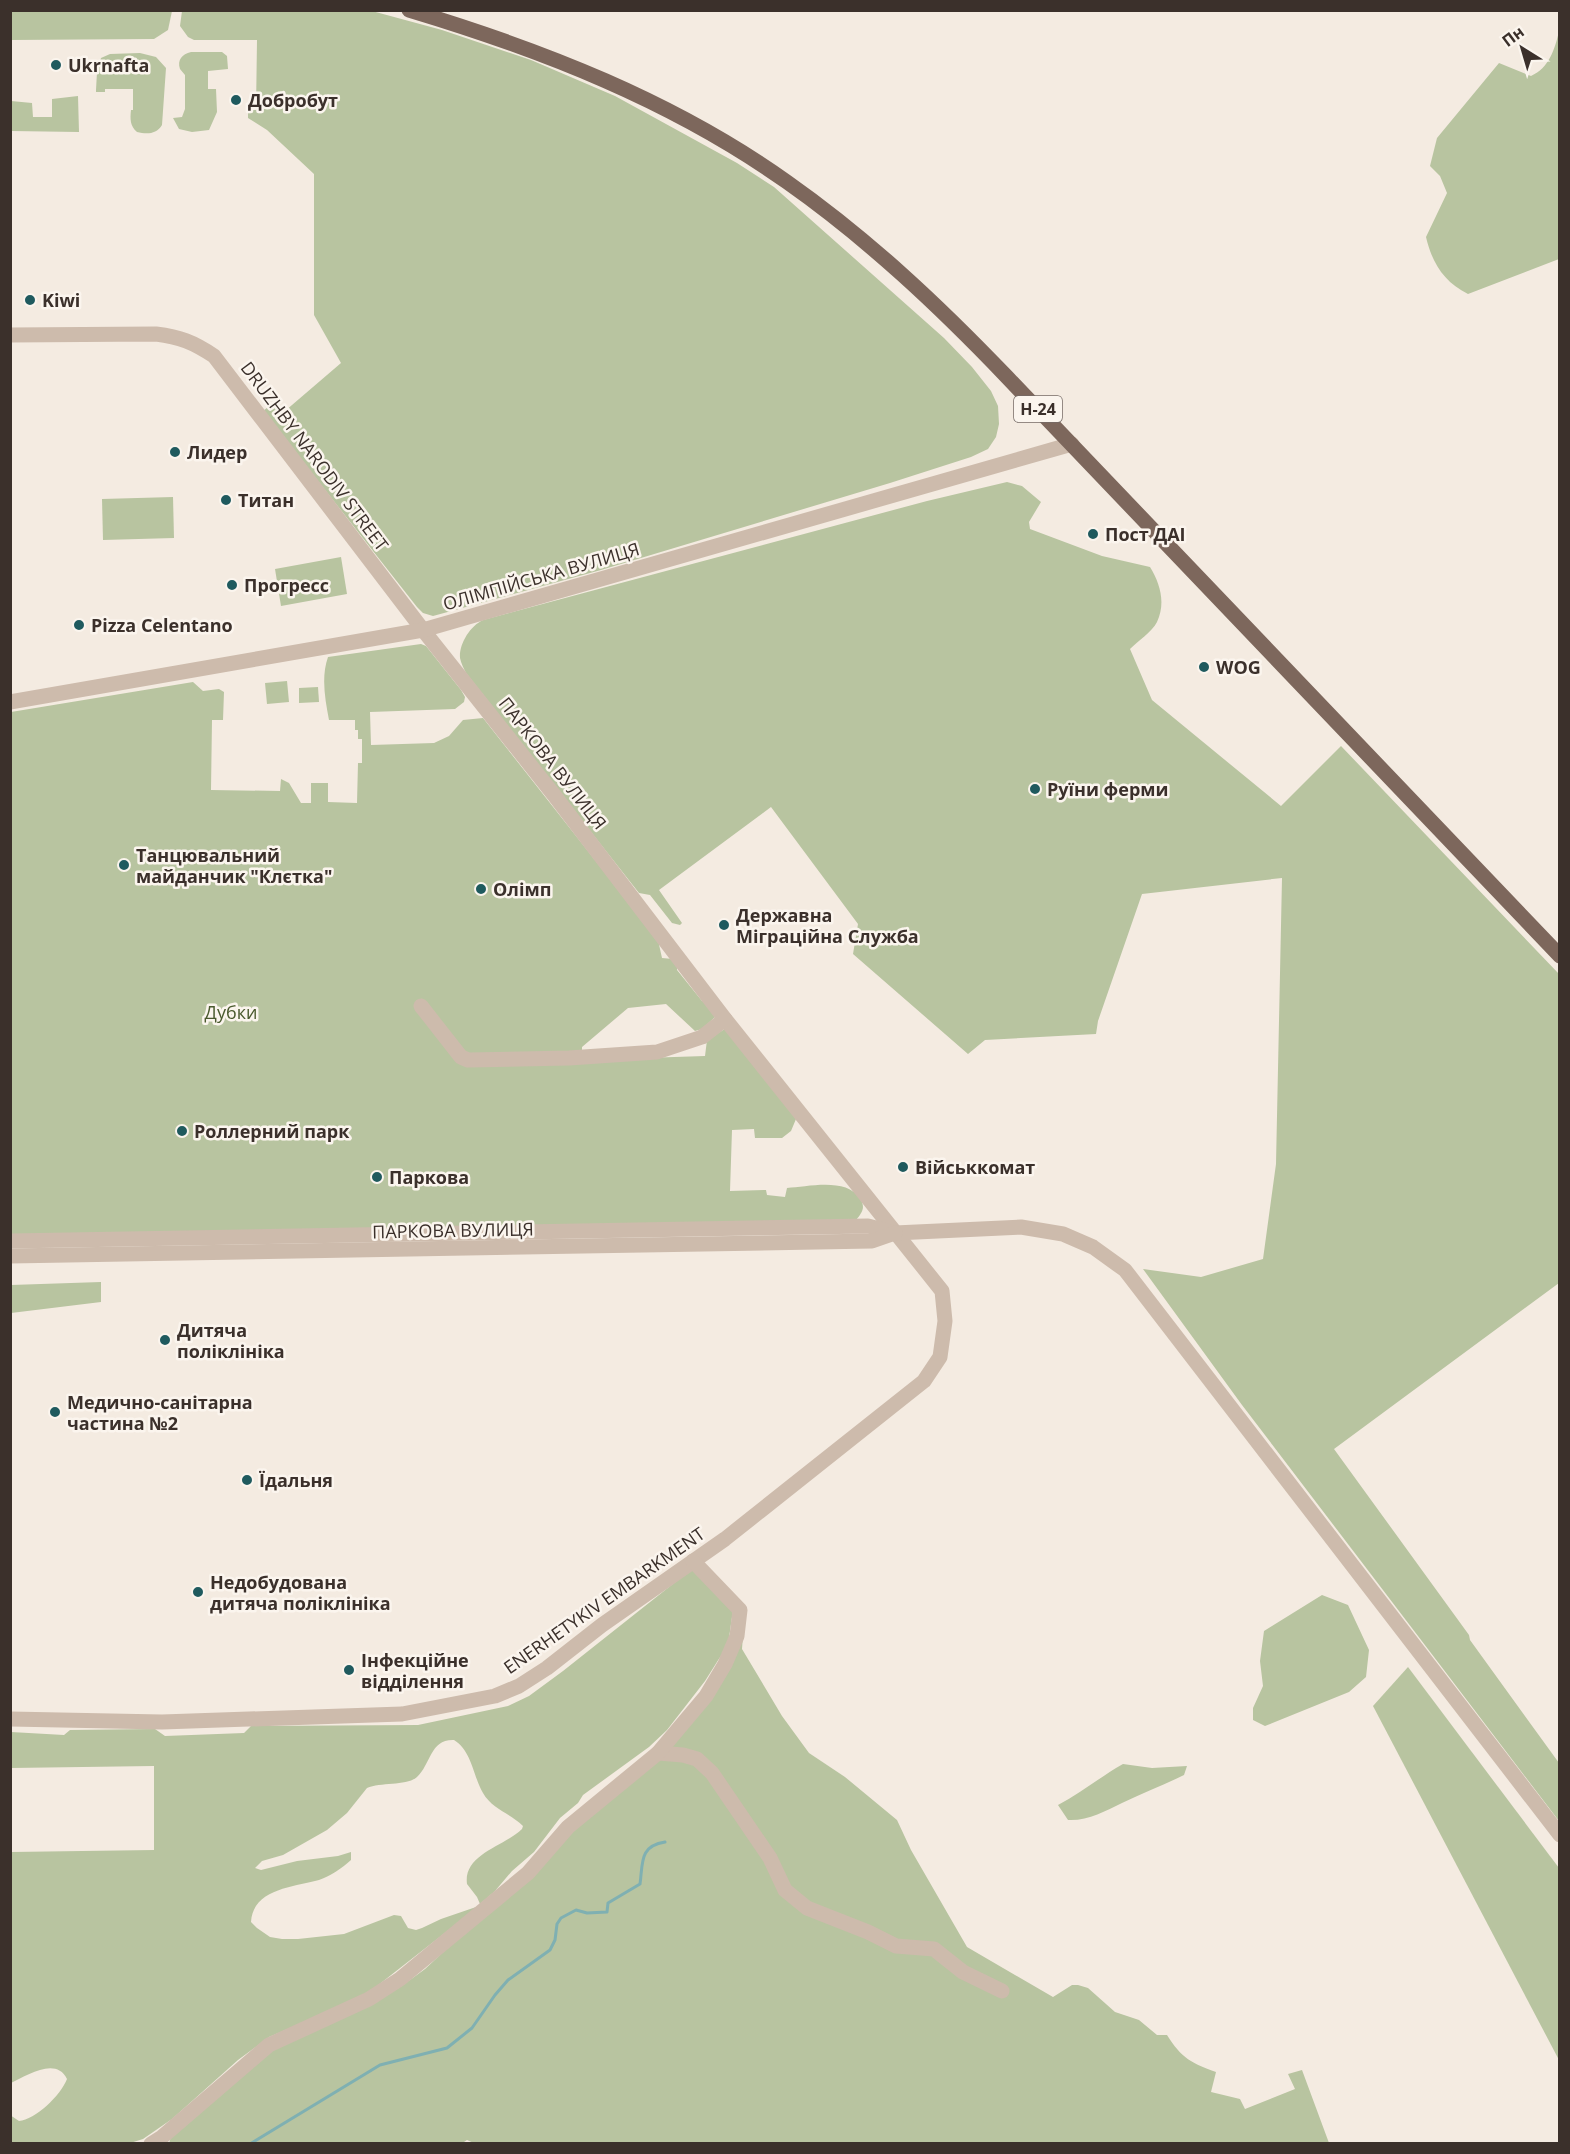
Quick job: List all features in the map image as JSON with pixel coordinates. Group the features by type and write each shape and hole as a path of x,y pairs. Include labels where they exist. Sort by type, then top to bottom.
{"main road":[{"name":"Н-24","path":"409,10 491,36 622,88 693,124 759,163 836,219 917,287 1072,444 1560,956"}],"street":[{"name":"DRUZHBY NARODIV STREET","path":"10,335 156,334 179,337 198,345 214,356 423,630"},
{"name":"ОЛІМПІЙСЬКА ВУЛИЦЯ","path":"10,702 423,630 1072,444"},
{"name":"ПАРКОВА ВУЛИЦЯ","path":"423,630 554,795 725,1019 895,1233"},
{"path":"421,1006 460,1057 468,1060 569,1058 657,1052 702,1037 725,1019"},
{"name":"ПАРКОВА ВУЛИЦЯ","path":"10,1241 868,1226 895,1233"},
{"path":"895,1233 1021,1227 1063,1234 1093,1247 1125,1270 1560,1835"},
{"name":"ПАРКОВА ВУЛИЦЯ","path":"10,1256 872,1241 895,1233"},
{"name":"ENERHETYKIV EMBARKMENT","path":"10,1719 162,1722 402,1714 495,1696 519,1686 547,1668 602,1625 772,1503 924,1381 940,1356 945,1321 942,1291 895,1233"},
{"path":"151,2144 269,2045 369,2000 400,1979 528,1873 568,1827 658,1753 706,1696 725,1664 737,1636 740,1622 740,1610 693,1561"},
{"path":"658,1753 683,1755 697,1759 712,1773 770,1858 785,1890 807,1908 868,1932 896,1946 934,1949 963,1972 1002,1991"}],"green space":[{"path":"172,10 168,30 154,39 11,40 10,11"},
{"path":"182,11 372,11 442,30 531,60 615,96 737,163 774,187 944,338 991,391 998,406 999,424 996,437 988,449 971,457 890,483 601,570 433,616 423,613 263,411 276,401 285,411 341,363 314,315 314,174 267,130 248,118 248,110 256,110 257,40 194,40 188,37 180,26"},
{"path":"1559,31 1559,259 1468,294 1452,284 1440,271 1426,237 1447,193 1440,176 1430,166 1437,138 1499,63 1531,76 1537,73 1547,63"},
{"path":"222,52 227,56 228,69 208,71 208,89 216,89 217,112 209,130 192,132 179,129 173,118 182,117 185,109 185,75 179,63 185,54"},
{"path":"140,53 156,57 166,68 162,125 157,131 151,133 137,132 132,125 133,89 105,89 105,92 96,92 97,72 101,58 110,54"},
{"path":"78,96 79,132 11,131 11,101 32,103 33,117 52,117 52,99"},
{"path":"1007,482 1022,486 1041,502 1029,522 1030,529 1102,556 1150,567 1161,593 1160,615 1152,629 1130,649 1152,700 1281,806 1341,746 1559,974 1559,1283 1334,1449 1559,1763 1559,1821 1242,1405 1143,1269 1201,1277 1263,1259 1276,1164 1282,878 1142,894 1098,1021 1096,1034 985,1040 968,1054 853,954 858,924 771,807 659,890 682,923 680,925 672,923 650,895 639,893 466,673 461,662 460,653 463,641 474,626 483,620 927,501"},
{"path":"173,497 174,538 103,540 102,499"},
{"path":"341,557 347,594 281,606 275,569"},
{"name":"Дубки","path":"421,644 426,646 461,690 465,697 464,702 455,709 370,712 371,745 434,743 449,736 463,720 483,718 658,940 662,958 673,959 677,964 677,970 702,1001 711,1003 715,1017 702,1029 695,1031 666,1004 628,1008 582,1047 582,1060 705,1056 707,1040 728,1027 796,1119 791,1131 782,1138 755,1138 754,1129 732,1130 730,1191 766,1190 767,1195 785,1197 787,1188 826,1185 846,1188 854,1192 863,1205 856,1220 11,1235 11,712 193,682 203,691 219,689 224,692 223,720 212,720 211,790 280,791 281,779 289,783 301,803 311,803 311,783 328,783 328,802 357,803 358,763 362,763 362,739 358,739 355,720 329,720 324,680 328,657"},
{"path":"287,681 289,702 267,704 265,683"},
{"path":"318,687 319,702 299,703 299,688"},
{"path":"101,1282 101,1302 11,1313 11,1285"},
{"path":"693,1568 733,1610 729,1638 705,1681 667,1730 649,1747 583,1795 578,1803 560,1818 534,1852 480,1904 467,1884 472,1865 478,1858 515,1835 523,1826 487,1798 465,1751 454,1740 446,1741 435,1748 422,1772 413,1780 367,1788 347,1813 327,1830 283,1855 262,1861 255,1868 261,1870 351,1852 351,1860 332,1874 319,1880 287,1887 259,1902 251,1922 270,1937 298,1939 344,1934 394,1915 401,1916 408,1928 416,1930 476,1907 464,1918 363,1997 269,2037 238,2060 172,2119 143,2139 127,2144 11,2143 10,2115 19,2121 40,2111 53,2099 67,2079 62,2072 48,2068 11,2083 11,1852 154,1850 154,1766 11,1768 11,1732 64,1735 70,1730 155,1729 165,1736 244,1733 251,1726 418,1725 508,1706 529,1696 563,1671"},
{"path":"1322,1595 1348,1605 1369,1650 1366,1677 1349,1692 1265,1726 1253,1720 1253,1708 1263,1686 1260,1661 1264,1631"},
{"path":"743,1635 742,1649 782,1716 809,1753 845,1777 897,1820 911,1850 967,1947 1053,1997 1072,1985 1088,1988 1115,2012 1139,2020 1157,2035 1167,2035 1188,2059 1216,2072 1211,2092 1240,2099 1245,2109 1295,2089 1288,2074 1302,2070 1329,2143 476,2144 467,2140 461,2144 169,2144 171,2136 278,2046 410,1980 425,1969 664,1747"},
{"path":"1408,1667 1559,1868 1559,2060 1373,1706"},
{"path":"1123,1764 1152,1768 1187,1766 1184,1775 1169,1782 1096,1815 1068,1820 1058,1805"}],"waterway":[{"path":"250,2144 380,2065 447,2048 472,2028 508,1980 550,1950 555,1940 557,1924 561,1918 576,1910 587,1913 607,1912 608,1903 640,1884 642,1863 646,1852 651,1847 665,1842"}],"place":[{"name":"Ukrnafta","path":"56,65"},
{"name":"Добробут","path":"236,100"},
{"name":"Kiwi","path":"30,300"},
{"name":"Лидер","path":"175,452"},
{"name":"Титан","path":"226,500"},
{"name":"Пост ДАІ","path":"1093,534"},
{"name":"Прогресс","path":"232,585"},
{"name":"Pizza Celentano","path":"79,625"},
{"name":"WOG","path":"1204,667"},
{"name":"Руїни ферми","path":"1035,789"},
{"name":"Танцювальний майданчик \"Клєтка\"","path":"124,865"},
{"name":"Олімп","path":"481,889"},
{"name":"Державна Міграційна Служба","path":"724,925"},
{"name":"Роллерний парк","path":"182,1131"},
{"name":"Військкомат","path":"903,1167"},
{"name":"Паркова","path":"377,1177"},
{"name":"Дитяча поліклініка","path":"165,1340"},
{"name":"Медично-санітарна частина №2","path":"55,1412"},
{"name":"Їдальня","path":"247,1480"},
{"name":"Недобудована дитяча поліклініка","path":"198,1592"},
{"name":"Інфекційне відділення","path":"349,1670"}]}
